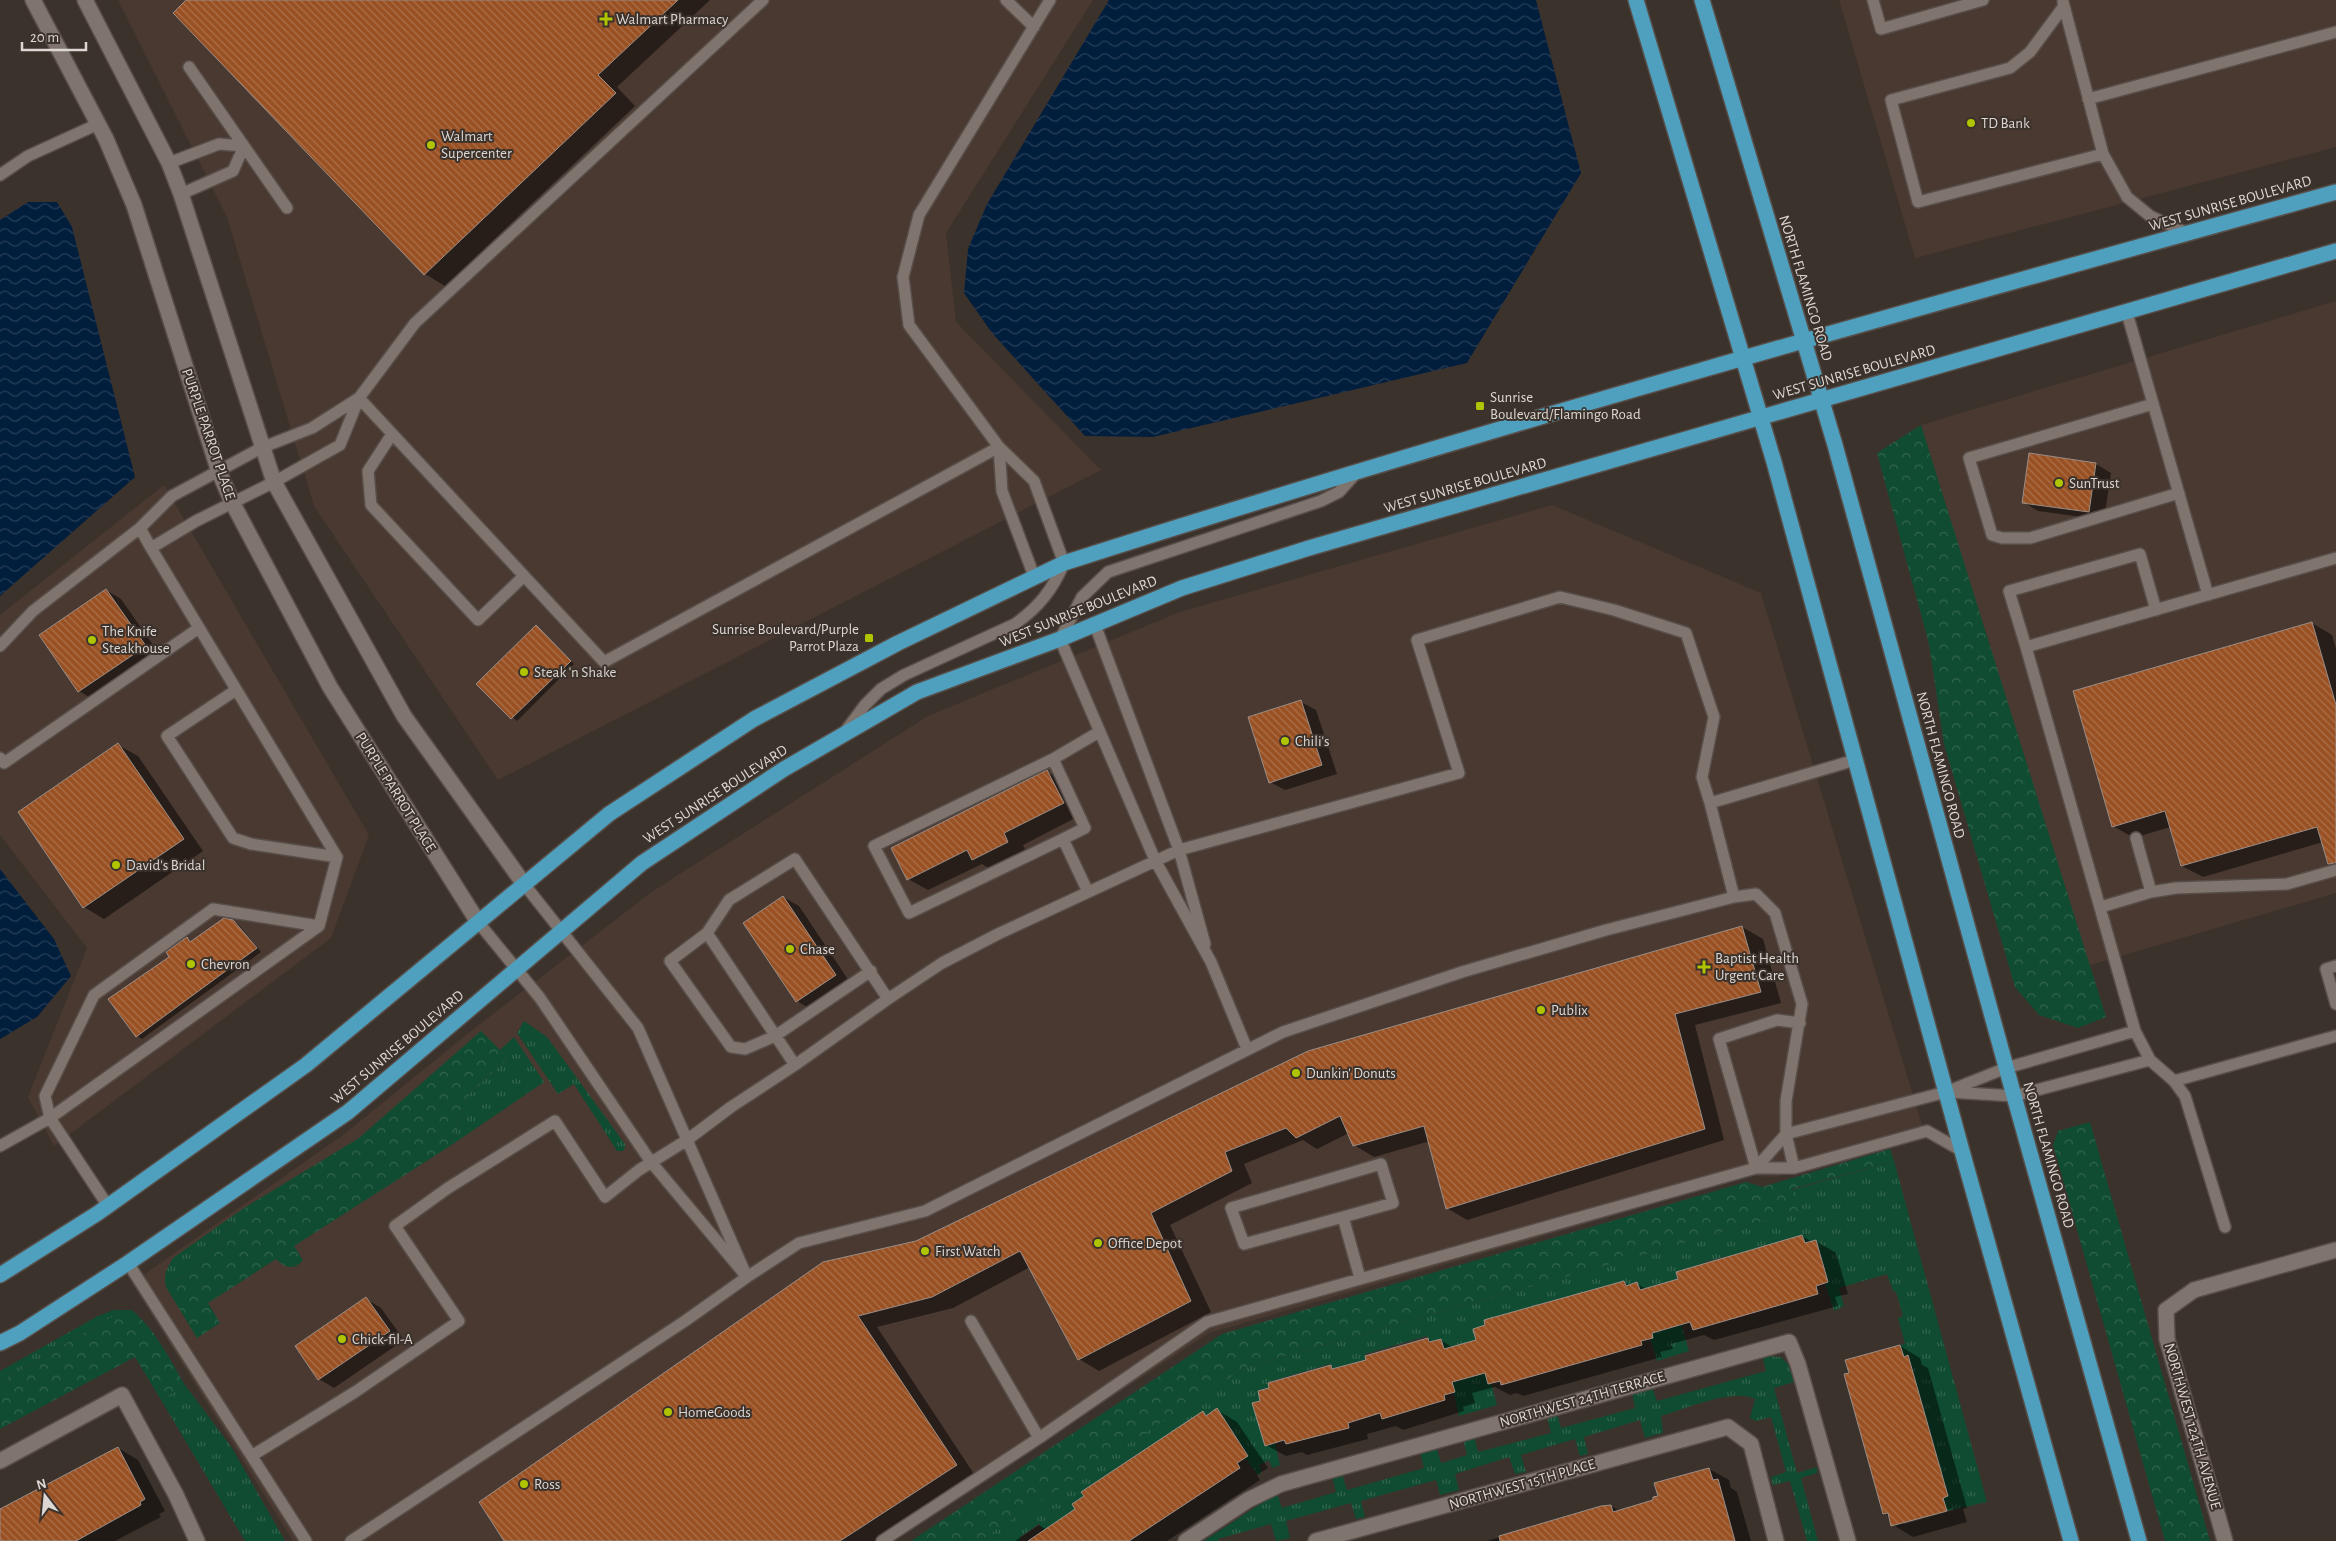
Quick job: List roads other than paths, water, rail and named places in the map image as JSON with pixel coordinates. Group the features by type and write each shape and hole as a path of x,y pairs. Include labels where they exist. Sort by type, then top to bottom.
{"highway":[{"path":"1636,0 1761,417 1962,1151 2072,1541"},
{"name":"NORTH FLAMINGO ROAD","path":"1702,0 1821,399 2006,1068 2140,1541"},
{"name":"WEST SUNRISE BOULEVARD","path":"0,1275 108,1206 306,1065 609,814 754,720 898,643 1034,576 1064,563 1358,471 1742,357 2336,192"},
{"name":"WEST SUNRISE BOULEVARD","path":"0,1343 20,1333 128,1263 348,1112 642,863 784,769 917,692 1060,639 1182,588 1310,548 2336,251"}],"street":[{"name":"PURPLE PARROT PLACE","path":"33,0 98,124 134,206 219,472 232,502 330,687 478,922"},
{"path":"85,0 169,163 181,194 261,448 274,482 404,716 524,884"},
{"name":"NORTHWEST 124TH AVENUE","path":"2225,1541 2167,1339 2166,1310 2194,1290 2336,1250"},
{"name":"NORTHWEST 24TH TERRACE","path":"1186,1541 1248,1500 1281,1484 1789,1342 1798,1364 1848,1541"},
{"path":"0,1461 122,1395 176,1495 190,1539"},
{"name":"NORTHWEST 15TH PLACE","path":"1316,1541 1728,1426 1750,1444 1776,1541"}],"lane":[{"path":"151,548 232,502 274,482 340,445 360,398 414,323 763,0"},
{"path":"1006,0 1034,27"},
{"path":"842,735 865,704 882,689 904,675 1016,624 1030,614 1057,581 1064,563 1034,481 999,447 909,325 903,277 919,215 1050,0"},
{"path":"1873,0 1881,29 1983,0"},
{"path":"2063,3 2103,154 2127,197 2150,216 2187,234"},
{"path":"2063,3 2030,52 2010,68 1890,100 1918,202 2103,154"},
{"path":"2088,99 2336,32"},
{"path":"189,67 287,208"},
{"path":"0,175 28,156 98,124"},
{"path":"169,163 219,144 244,146"},
{"path":"181,194 233,171 244,146"},
{"path":"2127,313 2208,595"},
{"path":"360,398 604,662 999,447"},
{"path":"0,646 33,612 140,528 172,496 261,448 312,428 360,398"},
{"path":"2153,404 1969,458 1992,534 2002,538 2030,538 2179,494"},
{"path":"392,434 368,471 371,505 478,620 524,576"},
{"path":"999,447 1002,491 1034,576"},
{"path":"1247,1049 1211,962 1155,860 1060,639 1082,597 1108,572 1118,566 1321,501 1339,492 1358,471"},
{"path":"0,1146 50,1118 319,926 336,856 140,528"},
{"path":"2156,610 2140,554 2009,591 2136,1031 2150,1060 2174,1080 2185,1096 2225,1227"},
{"path":"2026,647 2336,558"},
{"path":"253,1455 355,1392 459,1322 395,1226 448,1188 555,1121 605,1196 651,1162 687,1140 731,1107 942,963 998,934 1179,850 1459,773 1417,640 1560,597 1614,610 1686,633 1714,717 1702,777 1734,897"},
{"path":"1095,625 1179,850 1211,962"},
{"path":"0,758 4,763 199,628"},
{"path":"236,690 167,736 233,838 252,844 336,856"},
{"path":"1052,759 1085,828 909,913 874,846 1052,759 1099,732"},
{"path":"1710,803 1855,760"},
{"path":"2136,838 2151,892"},
{"path":"1063,839 1088,892"},
{"path":"871,971 775,1036 746,1049 731,1047 670,961 707,933 729,900 795,859 871,971 888,999"},
{"path":"2101,908 2151,892 2176,888 2287,884 2336,870"},
{"path":"524,884 638,1028 746,1277"},
{"path":"351,1541 685,1321 746,1277 799,1243 925,1211 1283,1032 1462,972 1597,932 1734,897 1756,894 1775,914 1802,1004 1786,1101 1786,1134 1794,1168"},
{"path":"108,1206 50,1118 45,1096 94,995 212,909 319,926"},
{"path":"478,922 540,998 651,1162 746,1277"},
{"path":"707,933 795,1065"},
{"path":"2336,966 2326,969 2336,1004"},
{"path":"1756,1168 1719,1038 1776,1020 1800,1023"},
{"path":"1756,1168 1786,1134 1946,1092 2006,1068 2136,1031"},
{"path":"2174,1080 2336,1036"},
{"path":"1946,1092 2014,1096 2150,1060"},
{"path":"882,1541 1039,1438 1207,1322 1756,1168 1794,1168 1927,1131 1962,1151"},
{"path":"1381,1164 1393,1203 1343,1217 1244,1244 1231,1208 1381,1164"},
{"path":"1343,1217 1360,1278"},
{"path":"128,1263 253,1455 306,1541"},
{"path":"971,1321 1039,1438"}],"water":[{"path":"1109,0 1536,0 1581,173 1467,363 1153,437 1085,436 992,333 964,293 968,249 987,204"},
{"path":"28,202 57,202 72,227 135,477 0,596 0,220"},
{"path":"0,869 54,939 71,976 37,1017 0,1039"}],"place":[{"name":"Walmart Pharmacy","path":"606,19"},
{"name":"TD Bank","path":"1971,123"},
{"name":"Walmart Supercenter","path":"431,145"},
{"name":"Sunrise Boulevard/Flamingo Road","path":"1480,406"},
{"name":"SunTrust","path":"2059,483"},
{"name":"Sunrise Boulevard/Purple Parrot Plaza","path":"869,638"},
{"name":"The Knife Steakhouse","path":"92,640"},
{"name":"Steak 'n Shake","path":"524,672"},
{"name":"Chili's","path":"1285,741"},
{"name":"David's Bridal","path":"116,865"},
{"name":"Chase","path":"790,949"},
{"name":"Chevron","path":"191,964"},
{"name":"Baptist Health Urgent Care","path":"1704,967"},
{"name":"Publix","path":"1541,1010"},
{"name":"Dunkin' Donuts","path":"1296,1073"},
{"name":"Office Depot","path":"1098,1243"},
{"name":"First Watch","path":"925,1251"},
{"name":"Chick-fil-A","path":"342,1339"},
{"name":"HomeGoods","path":"668,1412"},
{"name":"Ross","path":"524,1484"}]}
